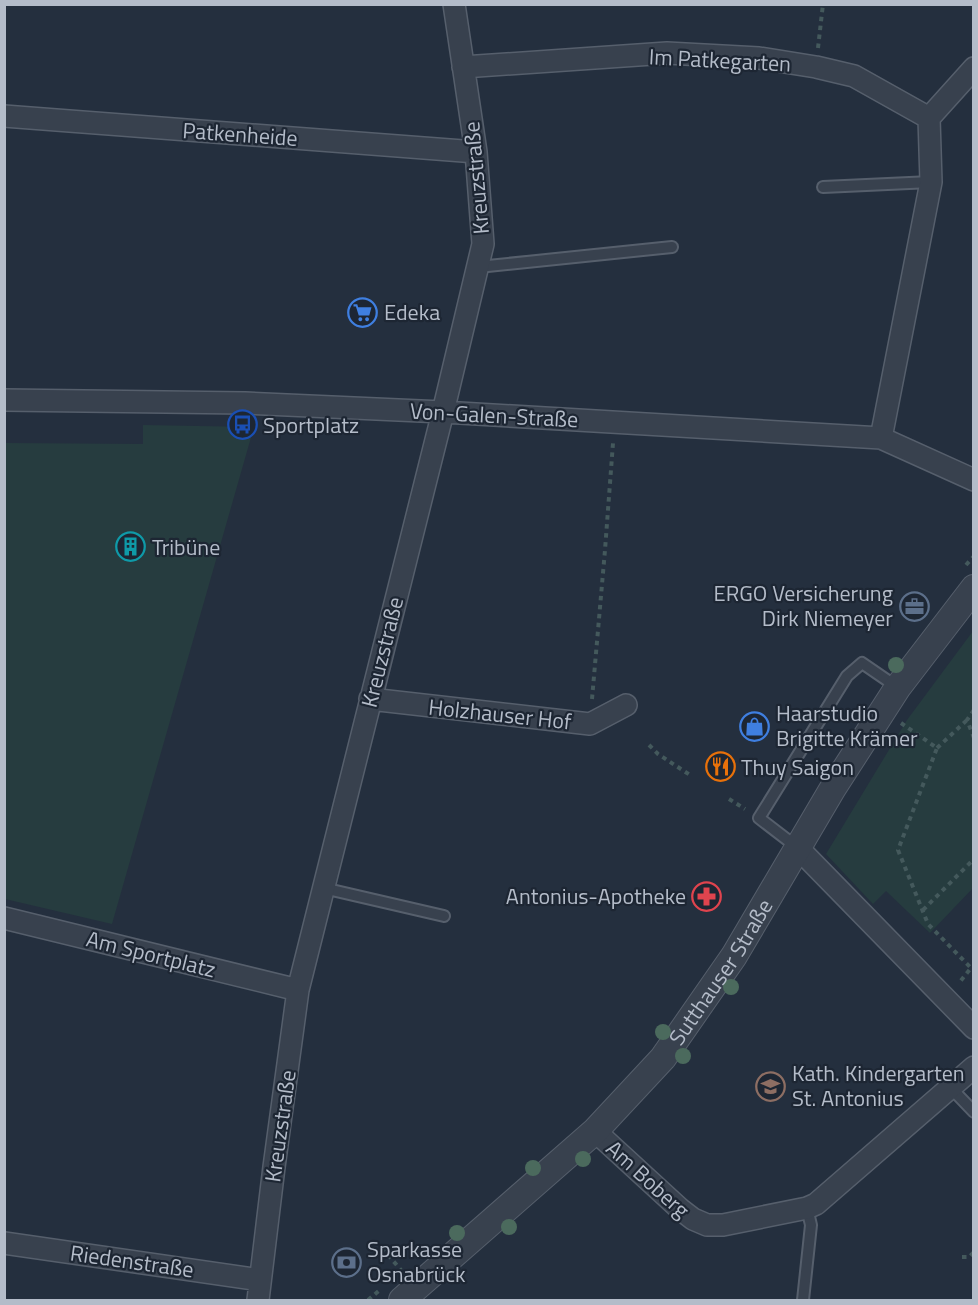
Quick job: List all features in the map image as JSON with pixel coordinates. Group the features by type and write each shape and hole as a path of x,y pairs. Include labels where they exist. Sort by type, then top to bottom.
{"street":[{"name":"Kreuzstraße","path":"259,1290 298,990 483,244 476,152 454,4"},
{"name":"Im Patkegarten","path":"463,67 667,52 759,58 854,76 929,118"},
{"path":"881,438 931,182 929,118 974,68"},
{"name":"Patkenheide","path":"4,116 476,152"},
{"name":"Von-Galen-Straße","path":"4,400 245,404 443,412 881,438 974,480"},
{"name":"Sutthauser Straße","path":"394,1288 595,1131 663,1058 734,956 790,842 833,788 889,681 974,588"},
{"name":"Holzhauser Hof","path":"370,699 590,724 626,705"},
{"path":"790,842 974,1028"},
{"name":"Am Sportplatz","path":"4,918 298,990"},
{"name":"Am Boberg","path":"595,1131 693,1219 707,1225 723,1225 807,1208 816,1204 974,1067"},
{"name":"Riedenstraße","path":"4,1243 259,1290"}],"lane":[{"path":"823,188 931,182"},
{"path":"478,267 672,247"},
{"path":"790,842 759,818 847,676 862,663 889,681"},
{"path":"323,888 444,916"},
{"path":"950,1087 974,1112"},
{"path":"802,1300 811,1225 807,1208"}],"path":[{"path":"816,67 824,4"},
{"path":"590,724 614,422"},
{"path":"946,1000 971,968 928,924 898,850 937,748 967,720 974,710"},
{"path":"967,720 974,738"},
{"path":"901,723 937,748"},
{"path":"649,745 658,754 690,775"},
{"path":"923,910 974,859"},
{"path":"368,1300 394,1288 402,1270 382,1248"},
{"path":"962,1257 969,1257 974,1252"}],"green space":[{"path":"143,425 254,427 112,924 5,899 5,443 143,444"},
{"path":"973,631 973,888 930,933 886,891 873,904 826,854 907,720"}],"place":[{"name":"Edeka","path":"363,312"},
{"name":"Sportplatz","path":"242,425"},
{"name":"Tribüne","path":"131,547"},
{"name":"ERGO Versicherung Dirk Niemeyer","path":"914,606"},
{"name":"Haarstudio Brigitte Krämer","path":"755,726"},
{"name":"Thuy Saigon","path":"720,767"},
{"name":"Antonius-Apotheke","path":"707,896"},
{"name":"Kath. Kindergarten St. Antonius","path":"771,1086"},
{"name":"Sparkasse Osnabrück","path":"346,1262"}]}
